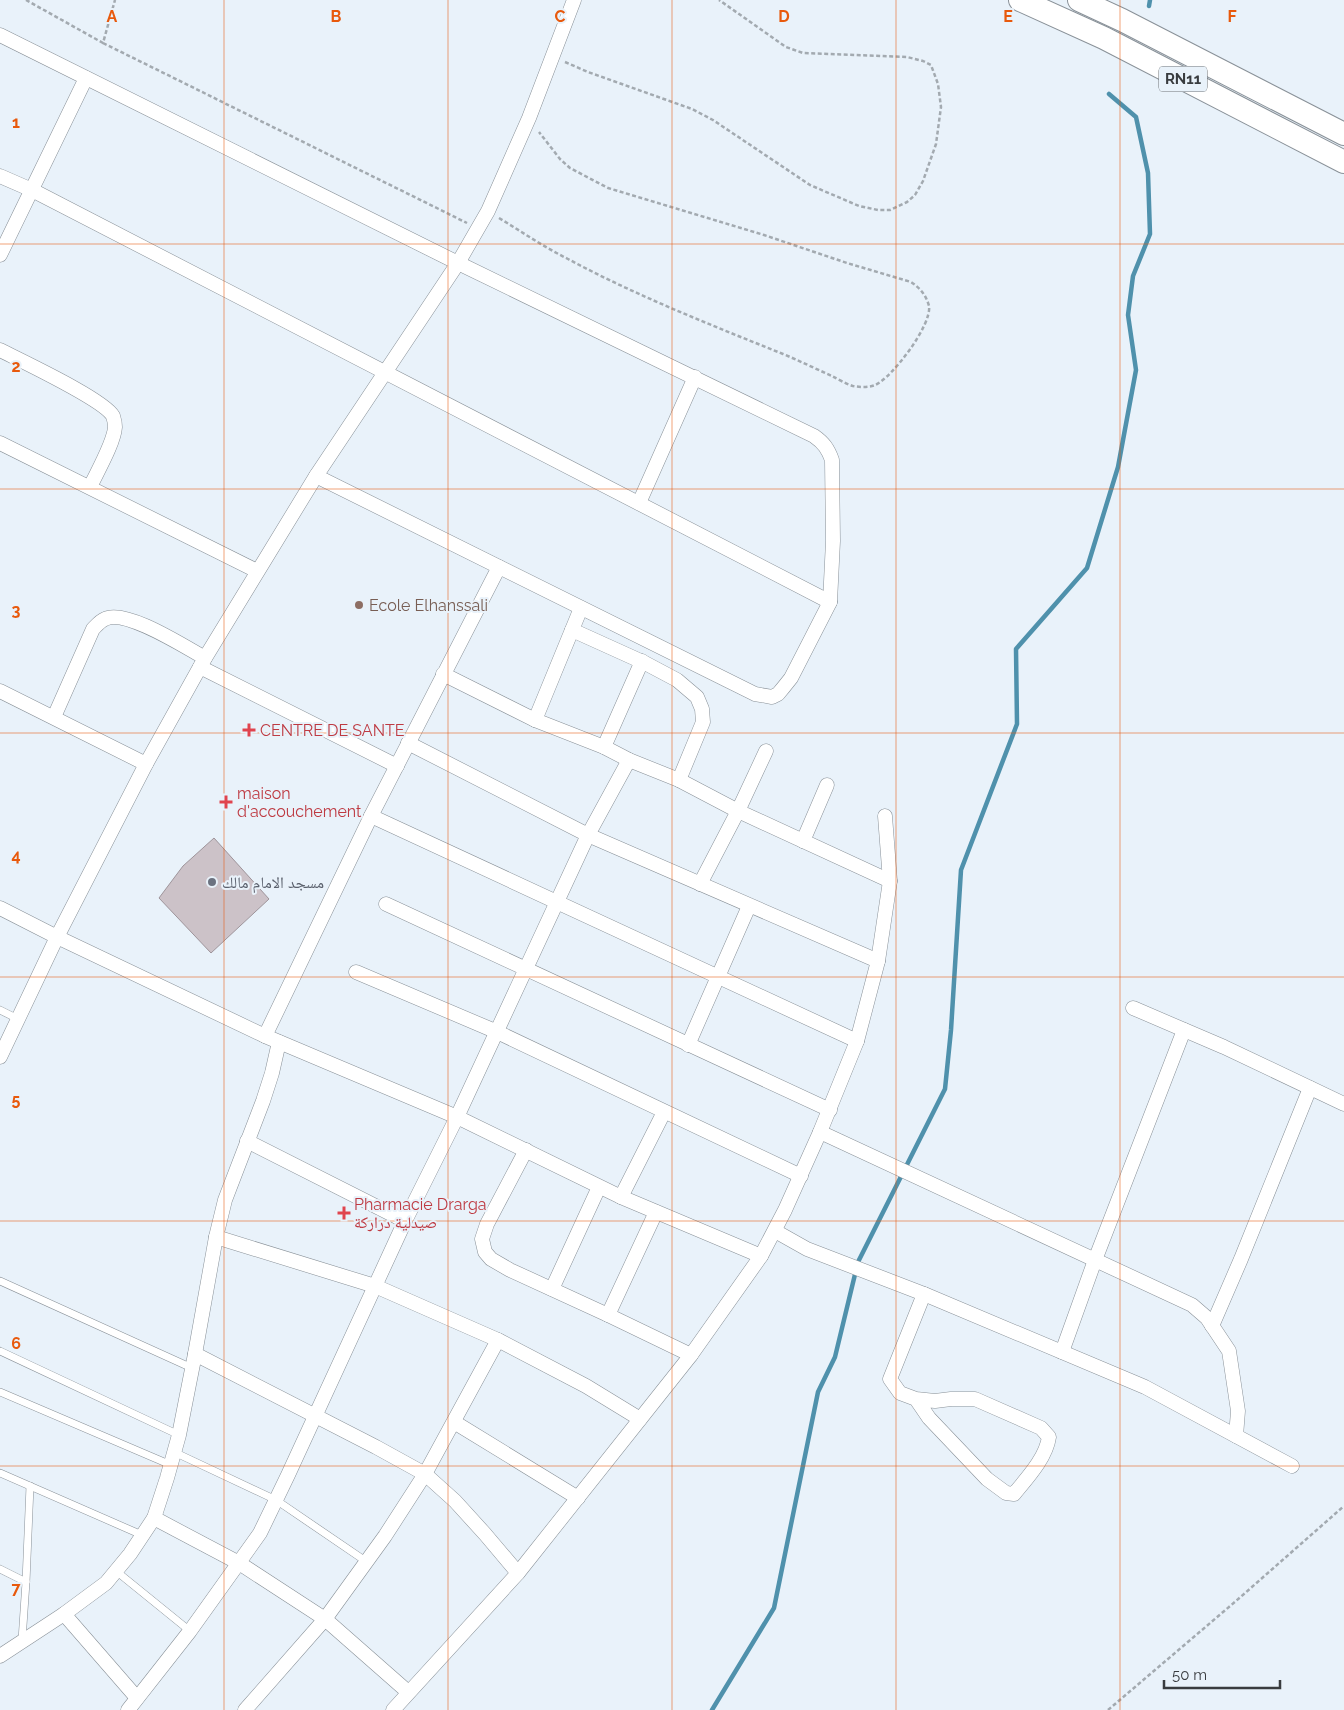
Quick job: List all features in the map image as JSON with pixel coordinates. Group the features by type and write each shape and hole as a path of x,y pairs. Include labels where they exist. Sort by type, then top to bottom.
{"highway":[{"name":"RN11","path":"1020,0 1104,38 1344,162"},
{"name":"RN11","path":"1079,0 1122,20 1344,134"}],"street":[{"path":"0,1057 57,937 146,764 202,662 316,476 458,263 488,211 530,118 574,0"},
{"path":"0,35 458,263 802,429 823,442 829,450 832,460 833,476 833,541 830,602 792,678 778,694 772,697 755,694 316,476"},
{"path":"0,255 86,78"},
{"path":"0,176 32,190 830,602"},
{"path":"0,350 80,392 113,416 115,425 114,435 90,488"},
{"path":"639,503 695,378"},
{"path":"0,442 257,572"},
{"path":"265,1036 371,816 499,567"},
{"path":"535,720 581,608"},
{"path":"54,717 93,629 104,619 119,617 141,623 202,662 397,766"},
{"path":"572,630 642,661 677,680 697,697 702,708 703,722 679,780"},
{"path":"604,747 642,661"},
{"path":"443,674 535,720 604,747 629,760 679,780 738,811 890,881"},
{"path":"0,691 146,764"},
{"path":"408,743 588,835 878,961"},
{"path":"700,884 738,811 766,750"},
{"path":"128,1710 190,1631 260,1533 588,835 629,760"},
{"path":"803,841 827,785"},
{"path":"371,816 857,1041"},
{"path":"393,1710 518,1573 690,1356 762,1256 801,1176 857,1041 878,961 890,881 885,816"},
{"path":"386,904 830,1110"},
{"path":"688,1045 749,906"},
{"path":"0,908 265,1036 457,1117 599,1187 762,1256"},
{"path":"356,972 495,1031 801,1176"},
{"path":"1133,1008 1344,1104"},
{"path":"1062,1352 1095,1260 1184,1030"},
{"path":"0,1656 64,1614 106,1583 154,1518 179,1434 216,1237 225,1200 263,1101 279,1042"},
{"path":"1212,1326 1242,1259 1310,1088"},
{"path":"621,1197 664,1112"},
{"path":"820,1132 1192,1305 1207,1318 1229,1351 1238,1411 1236,1436"},
{"path":"247,1141 405,1221"},
{"path":"526,1150 487,1224 482,1239 485,1252 491,1259 510,1270 552,1288 690,1356"},
{"path":"552,1288 599,1187"},
{"path":"608,1315 656,1212"},
{"path":"775,1231 808,1249 924,1294 1145,1388 1292,1466"},
{"path":"216,1237 375,1286 498,1340 586,1386 640,1419"},
{"path":"916,1398 929,1418 987,1479 1006,1493 1014,1494 1031,1474 1048,1445 1049,1437 1041,1428 975,1399 935,1400 916,1398 900,1393 890,1379 924,1294"},
{"path":"245,1710 325,1619 367,1562 425,1474 498,1340"},
{"path":"195,1354 425,1474 467,1514 518,1573"},
{"path":"454,1422 578,1498"},
{"path":"154,1518 239,1563 325,1619 408,1692"},
{"path":"64,1614 137,1698"}],"lane":[{"path":"0,1010 18,1019"},
{"path":"0,1281 192,1368"},
{"path":"0,1351 179,1434"},
{"path":"0,1392 276,1500 367,1562"},
{"path":"0,1473 142,1535"},
{"path":"22,1641 30,1486"},
{"path":"0,1569 26,1582"},
{"path":"116,1571 190,1631"}],"path":[{"path":"26,0 103,43 478,228"},
{"path":"103,43 114,0"},
{"path":"554,56 588,72 692,109 713,120 810,185 859,206 878,210 890,210 907,202 915,195 923,180 936,144 941,107 938,84 931,65 907,57 803,53 786,47 719,0"},
{"path":"488,211 567,259 852,386 866,387 875,385 885,379 908,352 924,327 929,306 920,288 911,282 608,188 570,168 560,159 530,118"},
{"path":"1108,1710 1229,1608 1344,1506"}],"building":[{"name":"مسجد الامام مالك","path":"214,838 269,899 211,953 159,898 183,866"}],"waterway":[{"path":"1149,6 1150,0"},
{"path":"712,1710 774,1608 818,1392 835,1357 858,1262 945,1089 951,1030 961,870 1017,724 1016,649 1087,568 1118,467 1136,370 1128,315 1133,276 1150,234 1148,173 1136,117 1109,94"}],"place":[{"name":"Ecole Elhanssali","path":"359,605"},
{"name":"CENTRE DE SANTE","path":"249,730"},
{"name":"maison d'accouchement","path":"226,802"},
{"name":"مسجد الامام مالك","path":"212,882"},
{"name":"Pharmacie Drarga صيدلية دراركة","path":"344,1213"}]}
